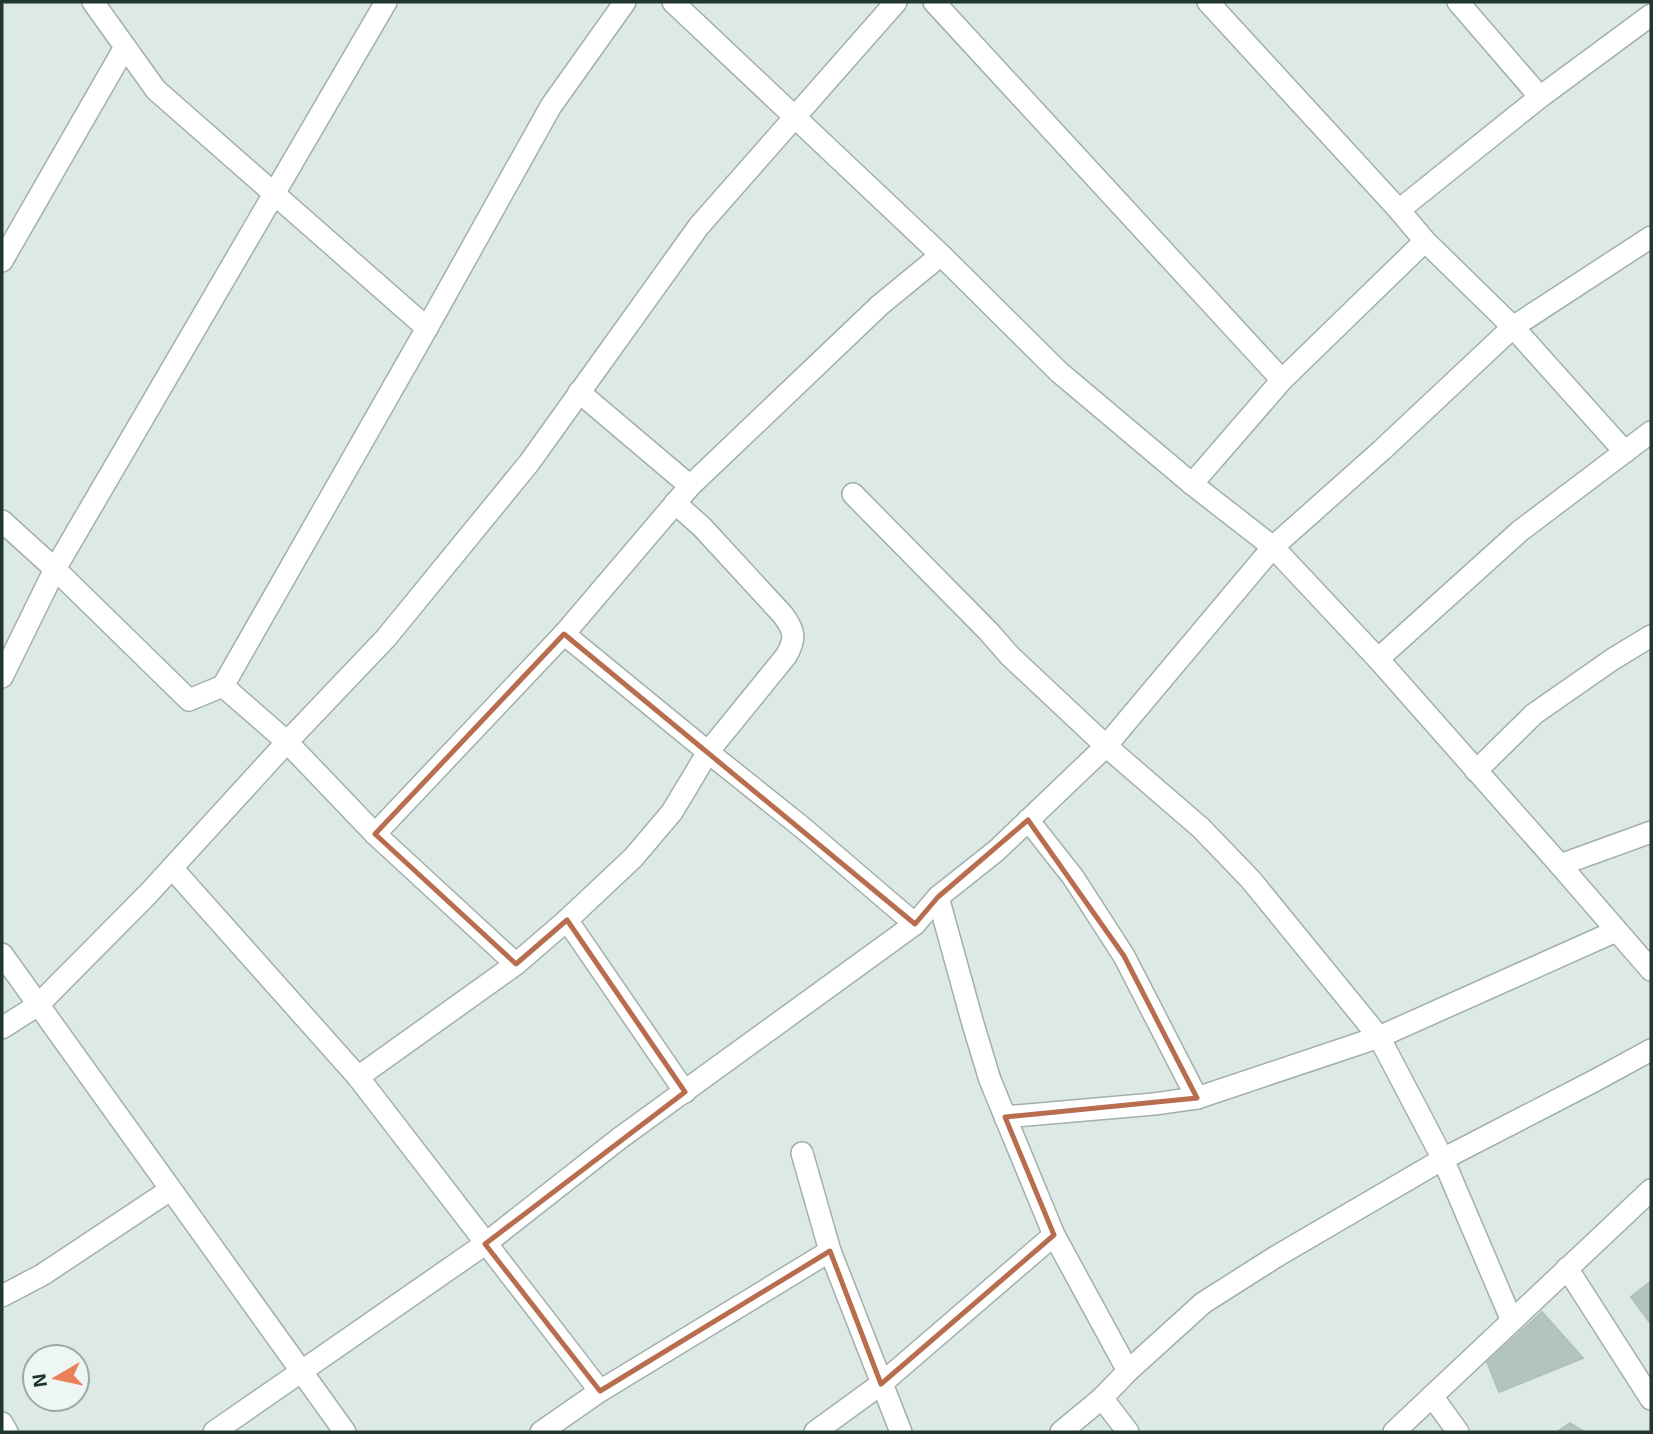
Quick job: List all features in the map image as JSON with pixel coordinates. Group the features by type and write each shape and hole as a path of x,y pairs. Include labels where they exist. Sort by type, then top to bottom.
{"street":[{"path":"93,2 156,90 427,328"},
{"path":"2,677 55,569 386,2"},
{"path":"2,521 189,700 223,686 551,106 625,2"},
{"path":"673,2 940,255 1059,372 1192,484 1273,547 1378,659 1651,970"},
{"path":"2,1028 38,1005 148,894 386,638 529,463 699,226 896,2"},
{"path":"934,2 1282,380"},
{"path":"1208,2 1425,241 1513,327 1625,452"},
{"path":"1458,2 1540,97"},
{"path":"1647,2 1651,8"},
{"path":"1399,210 1540,97 1651,15"},
{"path":"2,261 125,47"},
{"path":"214,1432 485,1244 620,1138 915,924 938,897 996,851 1106,746 1273,547 1382,450 1513,327 1651,237"},
{"path":"1192,484 1282,380 1425,241"},
{"path":"375,834 564,634 690,486 880,305 940,255"},
{"path":"579,392 690,486"},
{"path":"1378,659 1520,531 1651,432"},
{"path":"853,494 1010,656 1106,746 1201,828 1251,880 1379,1037 1443,1159 1511,1321"},
{"path":"358,1077 516,964 633,858 673,812 708,752 791,647 791,626 783,615 702,527 675,503"},
{"path":"564,634 803,828 915,924"},
{"path":"1476,771 1534,714 1651,636"},
{"path":"223,686 287,742 375,834 516,964"},
{"path":"1028,820 1073,877 1124,956 1197,1098"},
{"path":"1560,865 1651,832"},
{"path":"172,868 358,1077 600,1391"},
{"path":"938,897 990,1080 1054,1235 1128,1371"},
{"path":"567,920 685,1092"},
{"path":"1005,1117 1197,1098 1379,1037 1616,931"},
{"path":"2,954 345,1432"},
{"path":"1061,1432 1102,1398 1203,1303 1277,1256 1443,1159 1651,1050"},
{"path":"802,1153 830,1251 901,1432"},
{"path":"2,1296 42,1275 170,1190"},
{"path":"1394,1432 1651,1190"},
{"path":"815,1432 881,1384 1054,1235"},
{"path":"541,1432 600,1391 830,1251"},
{"path":"1567,1268 1651,1399"},
{"path":"1432,1396 1458,1432"},
{"path":"1102,1398 1128,1432"},
{"path":"2,1423 7,1432"}],"highlighted area":[{"path":"564,634 915,924 938,897 1028,820 1124,956 1197,1098 1005,1117 1054,1235 881,1384 830,1251 600,1391 485,1244 685,1092 567,920 516,964 375,834"}],"building":[{"path":"1651,1281 1651,1324 1631,1297"},
{"path":"1542,1312 1583,1358 1499,1392 1487,1362"},
{"path":"1570,1423 1585,1432 1557,1432"}]}
